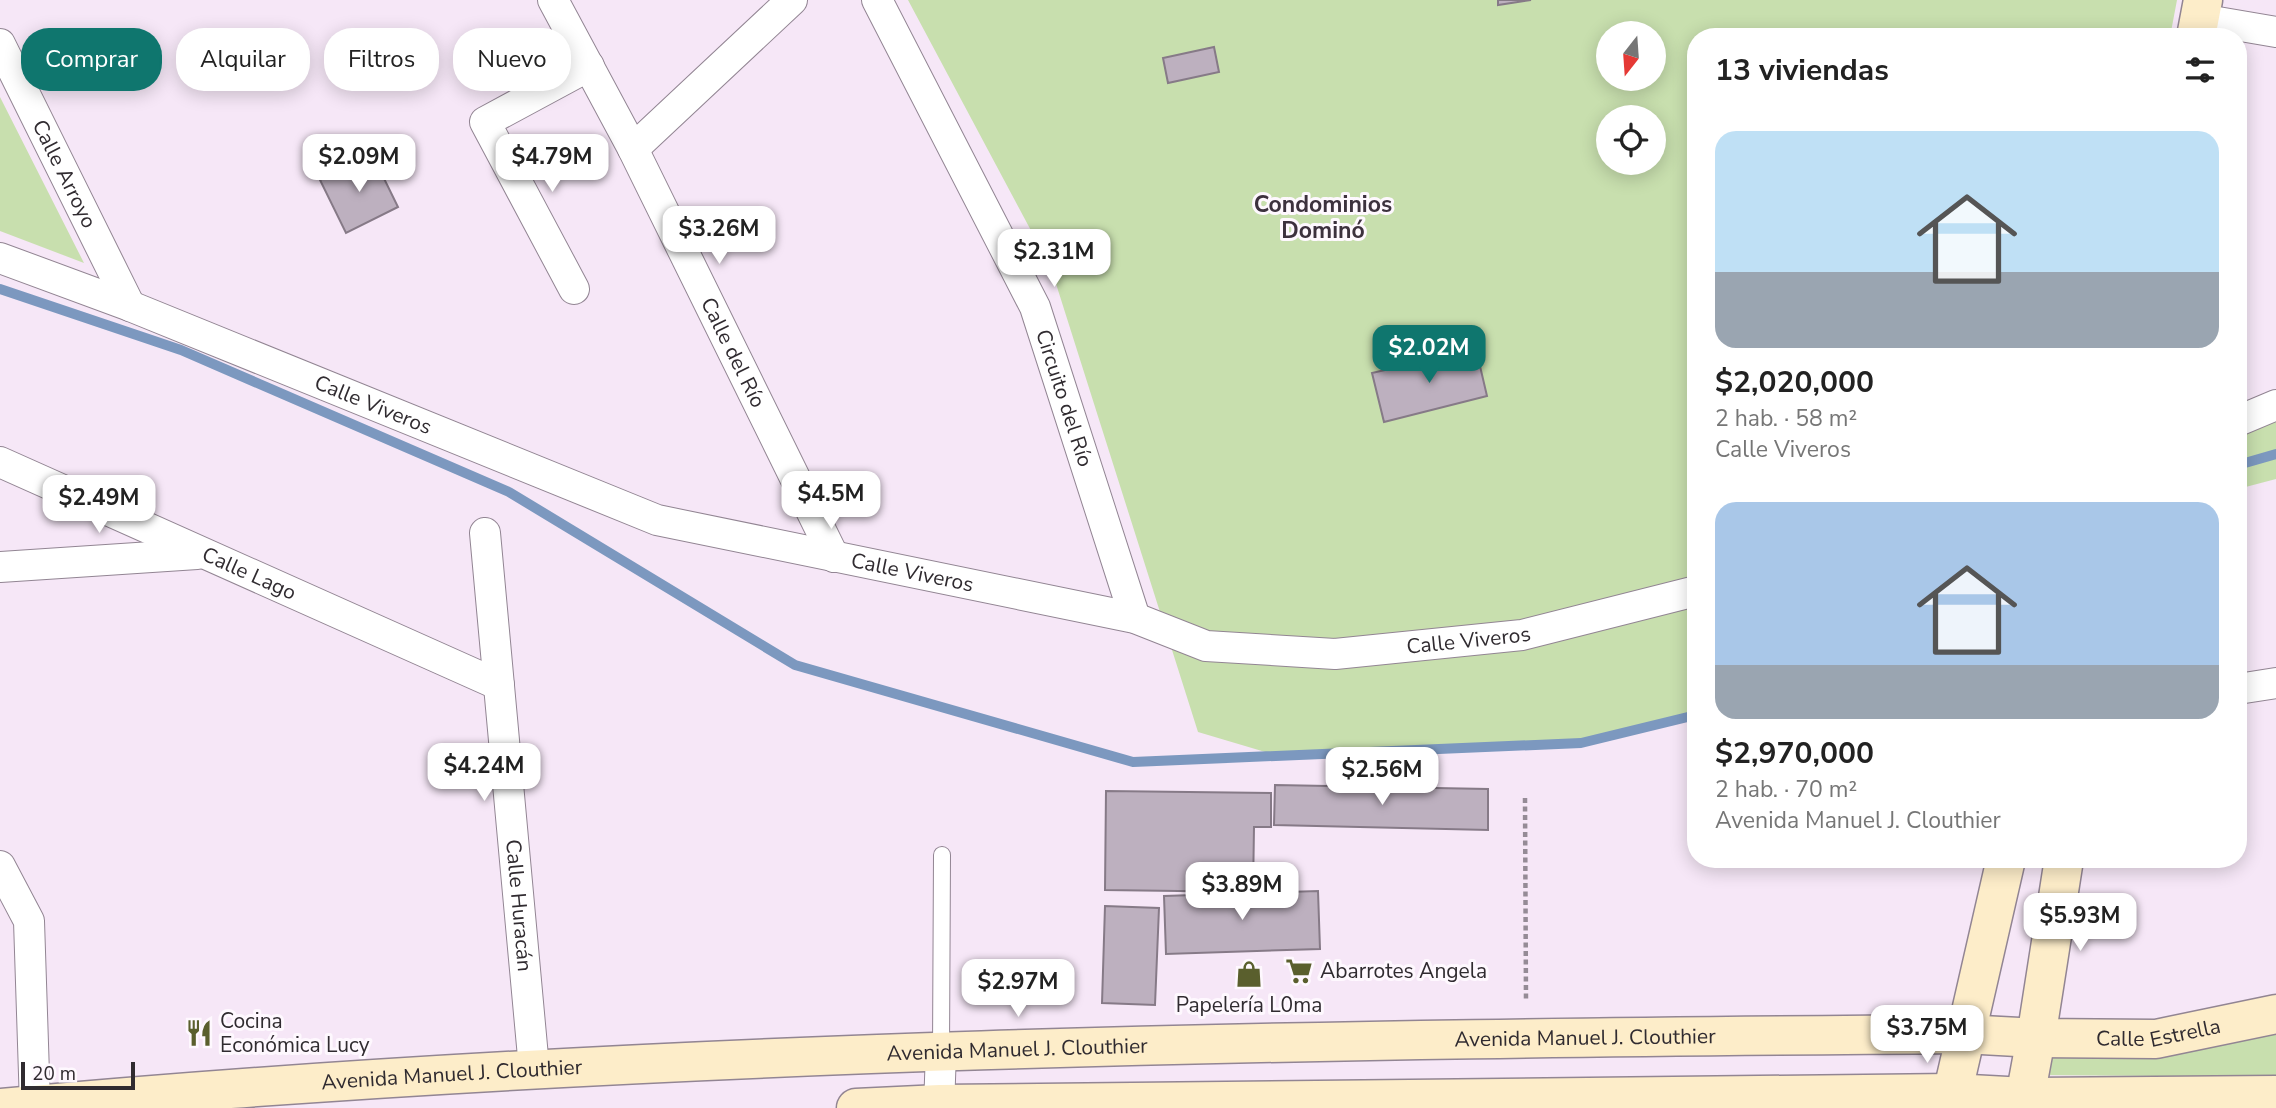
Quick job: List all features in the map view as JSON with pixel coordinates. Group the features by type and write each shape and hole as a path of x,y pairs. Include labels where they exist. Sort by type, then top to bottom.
{"main road":[{"path":"1950,1100 2004,868"},
{"path":"2024,1102 2063,868"},
{"name":"Calle Estrella","path":"2036,1038 2156,1039 2276,1014"},
{"name":"Avenida Manuel J. Clouthier","path":"18,1106 534,1069 941,1051 1527,1037 1964,1034 2036,1038"},
{"path":"856,1108 1950,1100 2024,1102 2276,1095"}],"street":[{"name":"Calle del Río","path":"553,0 633,149 834,557"},
{"path":"633,149 792,0"},
{"name":"Circuito del Río","path":"877,0 1035,307 1135,618"},
{"path":"2200,19 2276,32"},
{"name":"Calle Arroyo","path":"0,44 130,306"},
{"path":"574,289 485,122 589,66"},
{"name":"Calle Viveros","path":"0,257 130,306 657,520 1135,618 1206,646 1335,654 1522,635 1687,593"},
{"path":"2247,417 2276,405"},
{"name":"Calle Lago","path":"0,462 499,685"},
{"name":"Calle Huracán","path":"485,533 534,1069"},
{"path":"0,567 201,554"},
{"path":"2247,688 2276,683"},
{"path":"0,866 29,921 18,1106"},
{"path":"940,1106 941,1051"}],"lane":[{"path":"941,1051 942,855"}],"path":[{"path":"1525,798 1527,1037"}],"green space":[{"path":"908,0 2177,0 2172,28 1687,28 1687,716 1577,743 1275,755 1198,732 1051,268"},
{"path":"0,97 84,263 0,231"},
{"path":"2276,419 2276,479 2247,487 2247,430"},
{"path":"2276,1027 2276,1077 2033,1075 2038,1058"}],"building":[{"path":"1498,0 1531,0 1498,5"},
{"path":"1214,47 1219,72 1168,83 1163,58"},
{"path":"372,154 398,207 346,233 320,180"},
{"path":"1476,349 1487,396 1384,422 1372,373"},
{"path":"1275,785 1488,789 1488,830 1274,825"},
{"path":"1106,791 1271,793 1271,827 1254,827 1253,892 1105,890"},
{"path":"1318,891 1320,949 1166,954 1164,896"},
{"path":"1105,906 1159,908 1155,1005 1102,1003"}],"waterway":[{"path":"0,289 181,350 509,492 795,665 1133,762 1581,743 1687,717"},
{"path":"2247,462 2276,454"}],"place":[{"name":"Abarrotes Angela","path":"1299,971"},
{"name":"Papelería L0ma","path":"1249,974"},
{"name":"Cocina Económica Lucy","path":"199,1033"}],"district":[{"name":"Condominios Dominó","path":"1323,217"}]}
